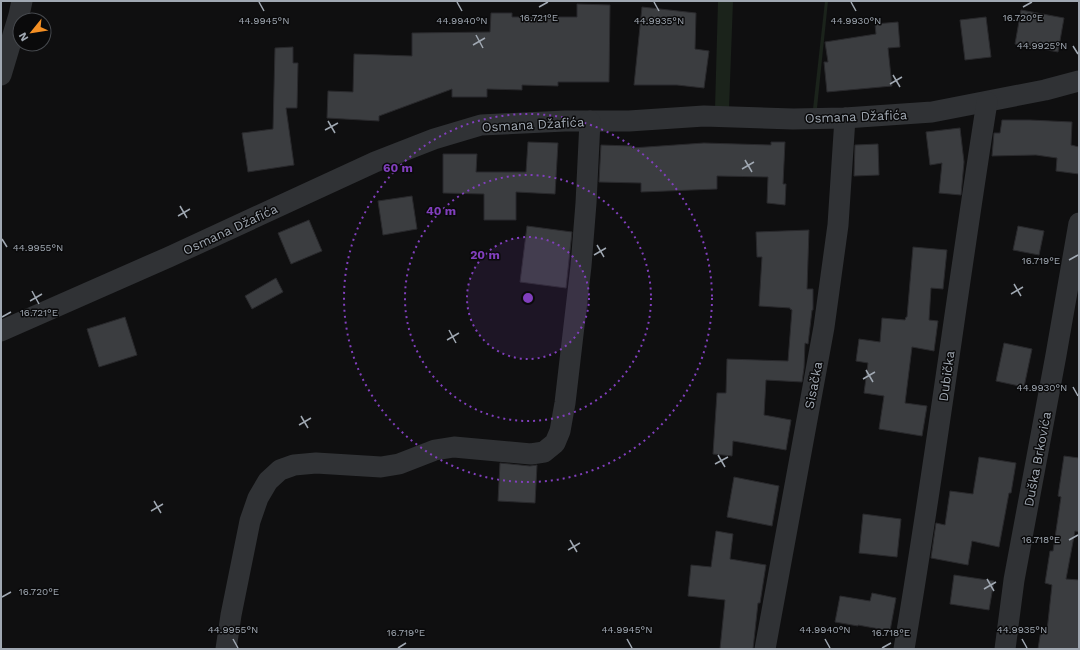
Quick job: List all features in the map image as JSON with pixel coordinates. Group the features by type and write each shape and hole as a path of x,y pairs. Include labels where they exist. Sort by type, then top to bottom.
{"street":[{"path":"1,75 22,1"},
{"name":"Osmana Džafića","path":"1,331 169,257 375,162 434,139 482,125 565,121 629,121 704,116 793,119 845,118 932,112 987,102 1079,81"},
{"name":"Dubička","path":"904,649 923,540 987,102"},
{"name":"Sisačka","path":"765,649 824,327 838,225 845,118"},
{"path":"226,649 231,614 250,521 258,498 268,482 280,470 294,465 316,463 381,467 399,464 434,450 454,447 531,454 544,452 555,443 560,431 581,266 590,121"},
{"name":"Duška Brkovića","path":"1005,649 1014,580 1079,223"}],"shaded area":[{"path":"718,1 733,1 729,109 715,109"},
{"path":"825,1 828,1 817,108 813,109"}],"building":[{"path":"577,4 610,5 609,82 558,82 558,86 522,85 522,90 487,89 487,97 452,97 452,89 379,116 379,121 327,118 328,91 353,92 354,54 412,56 412,33 490,32 491,13 512,13 512,17 577,17"},
{"path":"642,7 696,13 695,49 709,51 704,88 677,85 634,85"},
{"path":"1021,10 1064,18 1058,52 1015,44"},
{"path":"986,17 991,57 965,60 960,20"},
{"path":"898,22 900,47 888,48 892,86 827,92 824,62 828,62 825,42 876,34 875,24"},
{"path":"293,47 293,63 298,63 297,108 286,108 294,165 248,172 242,133 273,129 275,48"},
{"path":"1002,120 1072,122 1071,145 1079,147 1079,174 1056,171 1057,158 1036,155 992,156 994,133 1000,133"},
{"path":"960,128 964,162 961,195 939,193 942,163 930,165 926,132"},
{"path":"528,142 558,143 555,194 516,192 516,220 484,220 484,194 443,193 443,154 477,154 476,172 526,172"},
{"path":"771,142 785,142 783,184 786,184 785,205 767,203 768,177 717,176 717,189 641,192 641,183 599,182 601,145 632,146 632,148 704,143 771,145"},
{"path":"878,144 879,175 854,176 855,145"},
{"path":"412,196 417,229 383,235 378,201"},
{"path":"309,220 322,251 291,264 278,233"},
{"path":"527,226 572,232 566,288 520,282"},
{"path":"1018,226 1044,231 1039,255 1013,250"},
{"path":"809,230 807,289 813,289 813,310 808,344 805,343 802,382 766,380 764,415 791,420 786,450 733,441 732,456 713,454 717,393 726,393 727,359 788,361 792,310 790,308 759,306 762,257 757,257 756,232"},
{"path":"913,247 947,250 943,289 931,288 929,320 938,321 934,351 912,347 905,403 927,406 922,436 879,429 884,396 864,393 868,363 856,361 859,339 880,342 882,318 905,320 907,317"},
{"path":"276,278 283,292 252,309 245,296"},
{"path":"125,317 137,355 99,367 87,329"},
{"path":"1004,343 1032,349 1024,387 996,381"},
{"path":"1064,456 1079,458 1079,532 1075,531 1066,579 1079,580 1079,649 1038,649 1041,630 1047,631 1052,585 1045,583 1050,551 1053,551 1061,497 1058,496"},
{"path":"979,457 1016,463 999,547 972,541 968,565 931,558 936,523 945,525 950,491 973,494"},
{"path":"500,463 530,466 537,465 535,503 498,501"},
{"path":"734,477 779,486 772,526 727,517"},
{"path":"863,514 901,519 897,557 859,553"},
{"path":"716,531 733,534 730,559 766,565 760,603 758,603 753,649 720,649 725,600 688,596 691,565 711,567"},
{"path":"954,575 994,581 989,610 950,604"},
{"path":"872,593 896,598 890,631 835,622 840,596 870,601"}]}
